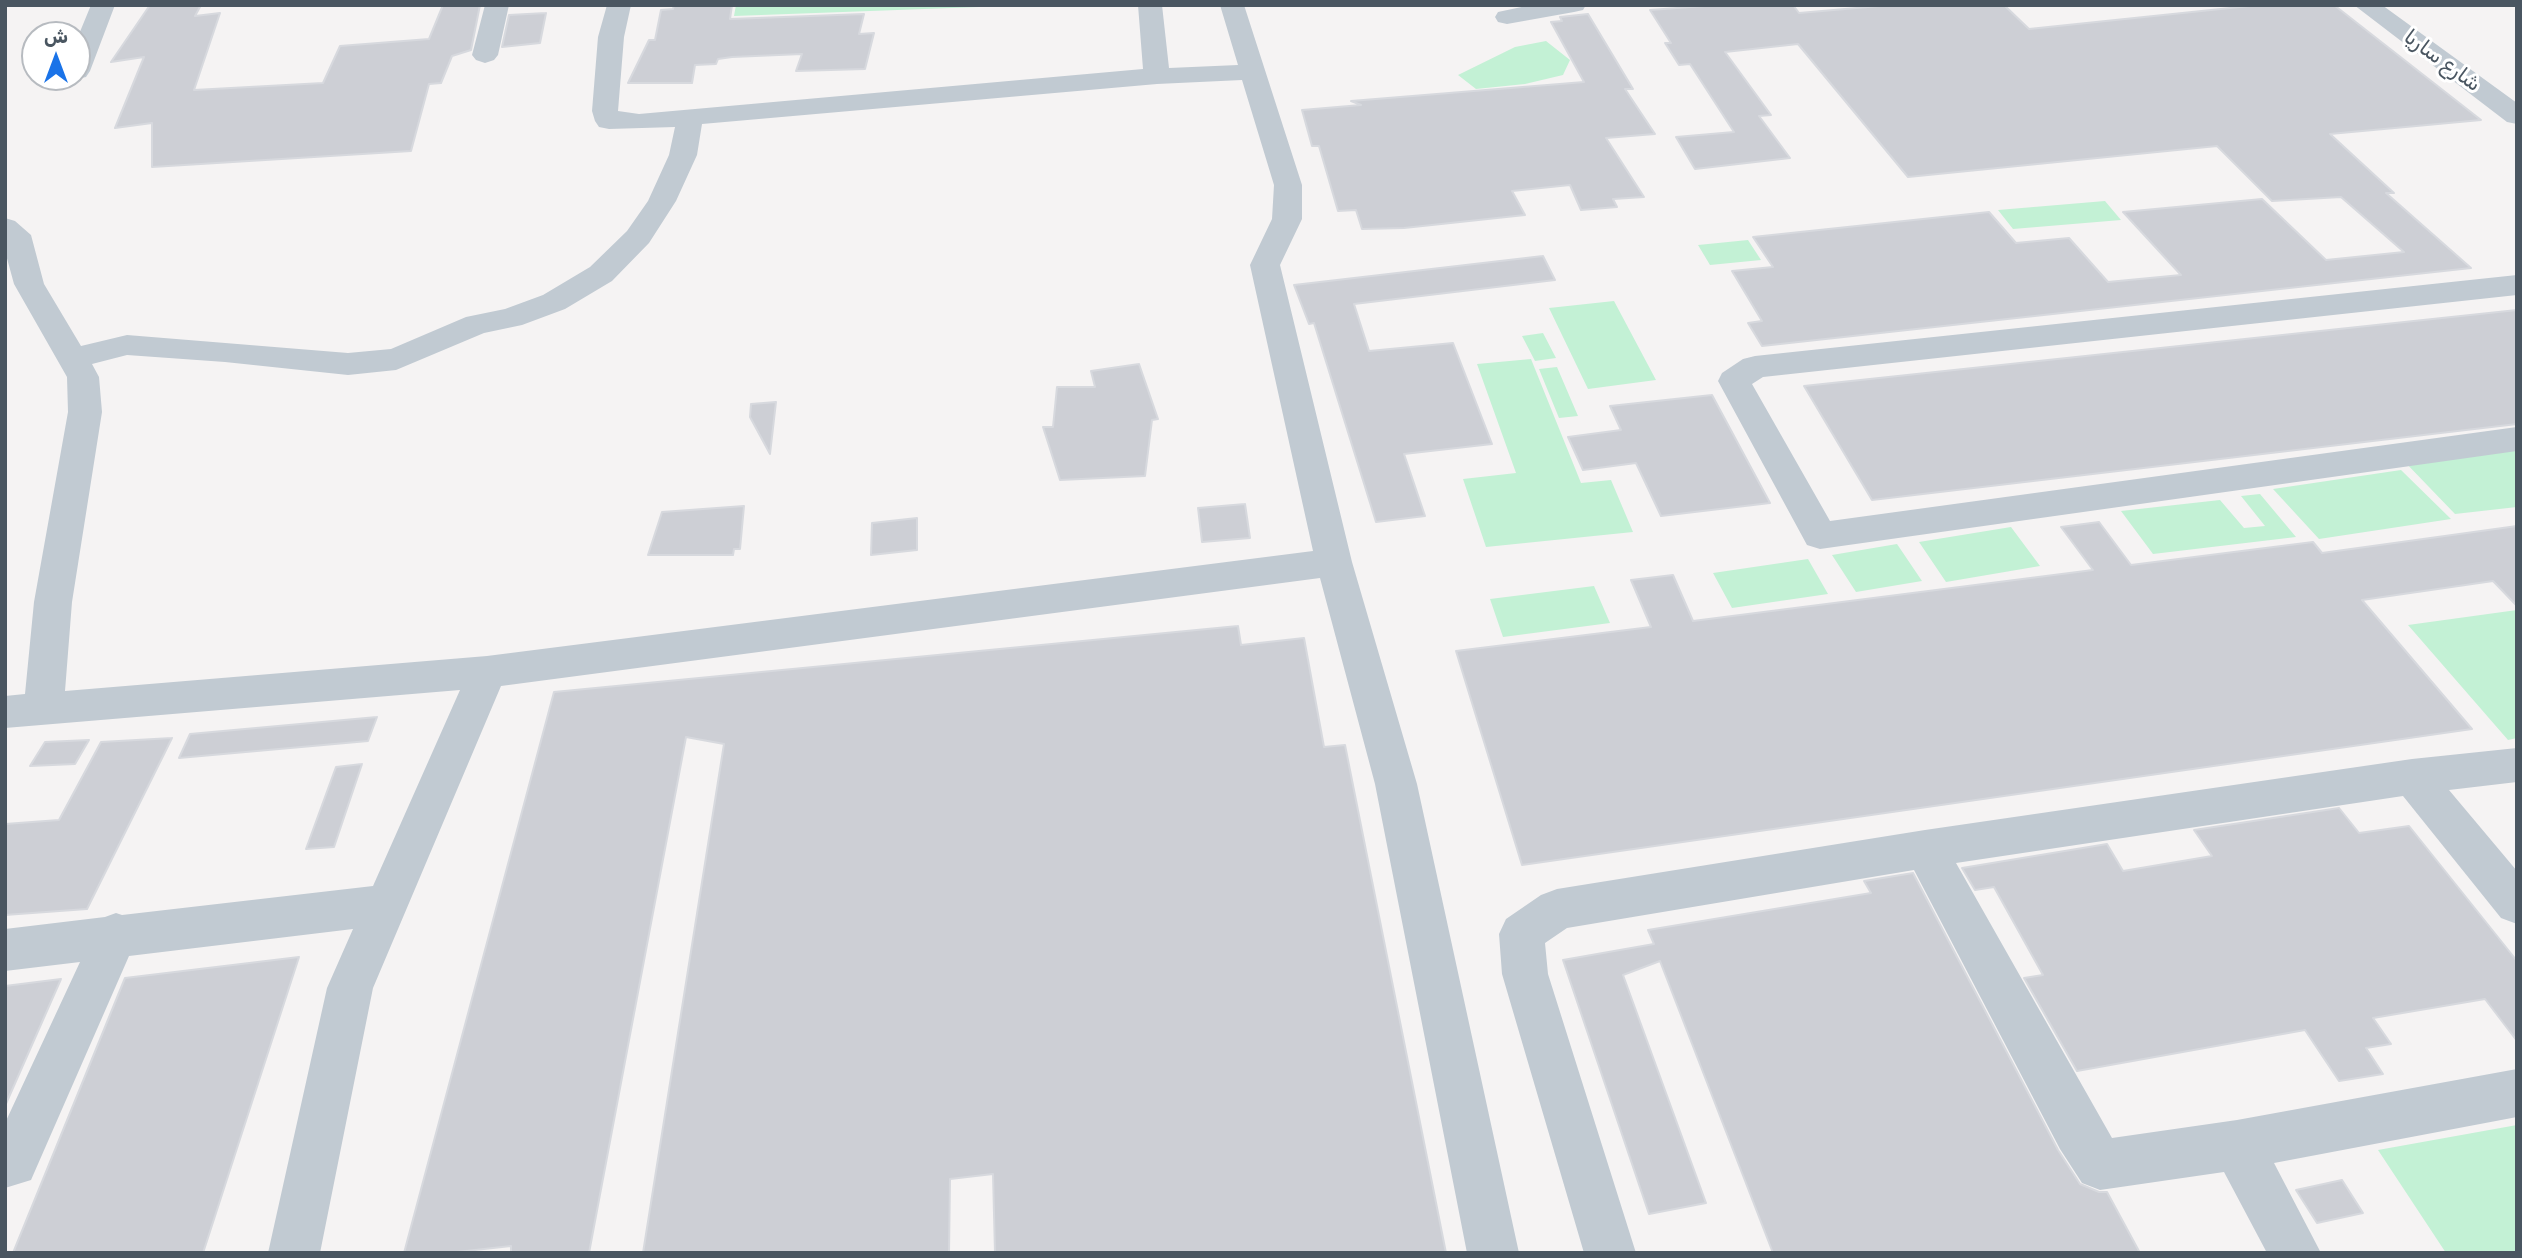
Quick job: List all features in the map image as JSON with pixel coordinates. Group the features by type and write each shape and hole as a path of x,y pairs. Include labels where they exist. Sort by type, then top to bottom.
{"street":[{"path":"91,35 103,5"},
{"path":"485,55 498,5"},
{"path":"619,5 611,37 605,111 609,121 639,122 690,118 1157,76 1253,72"},
{"path":"1150,5 1157,76"},
{"path":"1231,5 1288,185 1287,219 1265,265 1334,562 1396,784 1493,1253"},
{"path":"1507,17 1574,5"},
{"name":"شارع ساريا","path":"2366,5 2517,116"},
{"path":"72,359 127,345 235,352 348,364 396,359 477,324 511,318 554,302 601,274 638,237 662,201 683,155 690,118"},
{"path":"5,227 16,235 17,290 72,359 83,377 85,412 53,602 44,707"},
{"path":"2517,285 1755,367 1734,381 1820,536 2517,439"},
{"path":"5,712 487,672 1334,562"},
{"path":"294,1253 350,988 456,750 487,672"},
{"path":"1610,1253 1525,974 1522,934 1557,908 1925,849 2412,777 2517,765"},
{"path":"2412,777 2517,904"},
{"path":"1925,849 2078,1131 2100,1165 2237,1145 2517,1093"},
{"path":"5,950 116,934 385,905"},
{"path":"8,1169 116,934"},
{"path":"2237,1145 2295,1253"}],"green space":[{"path":"736,5 979,5 979,7 734,16"},
{"path":"1546,41 1570,60 1563,75 1525,84 1476,89 1458,75 1515,47"},
{"path":"2105,201 2121,220 2013,229 1998,210"},
{"path":"1748,240 1761,260 1710,265 1698,245"},
{"path":"1614,301 1656,380 1588,389 1549,308"},
{"path":"1543,333 1556,358 1535,361 1522,336"},
{"path":"1531,359 1581,483 1611,480 1633,532 1486,547 1463,479 1516,473 1477,364"},
{"path":"1557,367 1578,416 1559,418 1539,369"},
{"path":"2517,449 2517,507 2455,514 2402,459"},
{"path":"2401,470 2451,519 2319,539 2273,489"},
{"path":"2260,494 2296,537 2153,554 2121,511 2220,500 2244,528 2265,526 2241,496"},
{"path":"2011,527 2040,566 1946,582 1919,542"},
{"path":"1897,544 1922,581 1856,592 1832,555"},
{"path":"1808,559 1828,594 1732,608 1713,573"},
{"path":"1594,586 1610,623 1503,637 1490,599"},
{"path":"2517,610 2517,738 2508,740 2408,625"},
{"path":"2517,1125 2517,1253 2446,1253 2378,1150"}],"building":[{"path":"150,5 201,5 195,16 220,13 194,90 323,83 340,46 429,39 443,5 480,5 471,50 452,56 441,83 429,84 411,151 152,167 152,123 115,128 144,57 111,62"},
{"path":"674,5 732,5 730,19 864,14 859,34 874,33 865,69 796,71 802,54 732,57 718,59 716,64 695,65 692,83 628,83 649,40 655,40 661,10 673,9"},
{"path":"1718,5 1793,5 1799,13 1891,5 2004,5 2029,29 2259,5 2334,5 2481,120 2330,134 2394,193 2386,193 2471,268 1762,346 1748,323 1762,321 1732,271 1773,267 1753,237 1989,212 2016,243 2069,238 2108,282 2181,275 2123,212 2262,199 2326,260 2404,252 2341,197 2272,201 2217,146 1908,177 1798,44 1725,52 1771,115 1759,116 1790,158 1695,169 1676,137 1734,132 1690,64 1679,65 1665,43 1671,43 1650,10"},
{"path":"546,13 540,43 502,47 509,15"},
{"path":"1588,14 1633,89 1625,89 1655,134 1606,138 1644,197 1613,199 1617,207 1581,210 1570,185 1512,191 1525,215 1404,228 1362,229 1356,210 1338,211 1319,146 1312,146 1302,110 1361,105 1351,101 1584,82 1551,22 1562,21 1560,17"},
{"path":"1543,256 1555,280 1354,304 1369,351 1453,343 1492,444 1404,454 1425,516 1376,522 1314,323 1309,324 1294,285"},
{"path":"2517,310 2517,424 1872,500 1804,386"},
{"path":"1139,364 1158,419 1152,420 1145,476 1060,480 1043,427 1053,427 1057,387 1095,387 1091,371"},
{"path":"1712,395 1770,503 1661,516 1636,463 1583,470 1568,437 1621,430 1610,406"},
{"path":"776,402 770,454 750,417 751,404"},
{"path":"1245,504 1250,538 1202,542 1198,508"},
{"path":"744,506 740,549 734,549 733,555 648,555 662,512"},
{"path":"917,518 917,550 871,555 872,523"},
{"path":"2099,522 2131,565 2313,542 2322,553 2517,526 2517,606 2493,581 2362,600 2472,729 1522,865 1456,651 1651,627 1631,580 1673,575 1693,621 2093,570 2061,527"},
{"path":"1238,626 1241,645 1304,638 1324,747 1345,745 1446,1253 995,1253 993,1174 950,1179 949,1253 643,1253 724,744 686,737 589,1253 511,1253 511,1246 448,1253 404,1253 554,692"},
{"path":"377,717 368,741 179,758 190,734"},
{"path":"172,738 87,909 5,915 5,824 59,820 101,742"},
{"path":"89,740 75,764 30,766 45,742"},
{"path":"362,764 334,847 306,849 336,767"},
{"path":"2339,808 2359,833 2409,826 2517,961 2517,1041 2485,999 2373,1018 2391,1044 2366,1048 2383,1074 2339,1081 2305,1030 2077,1071 2024,978 2043,975 1994,887 1975,890 1962,868 2107,844 2123,871 2212,856 2194,830"},
{"path":"1913,873 2058,1150 2080,1184 2099,1192 2107,1192 2140,1253 1773,1253 1660,961 1623,975 1706,1203 1649,1214 1563,960 1654,944 1648,930 1871,893 1864,881"},
{"path":"299,957 203,1253 13,1253 125,978"},
{"path":"61,979 5,1106 5,986"},
{"path":"2342,1180 2363,1213 2317,1223 2296,1190"}]}
